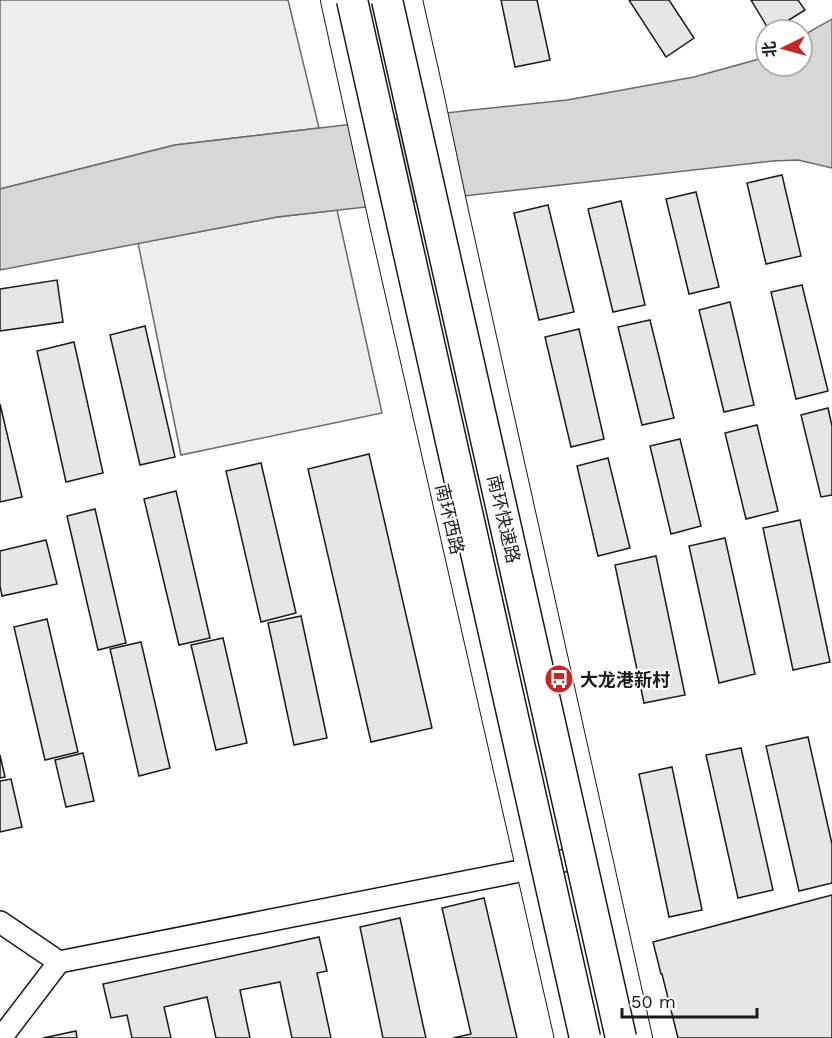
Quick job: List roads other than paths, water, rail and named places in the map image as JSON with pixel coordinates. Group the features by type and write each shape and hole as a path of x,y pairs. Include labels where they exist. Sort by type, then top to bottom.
{"highway":[{"name":"南环快速路","path":"352,0 585,1038"},
{"name":"南环快速路","path":"387,0 621,1038"}],"main road":[{"name":"南环西路","path":"334,0 568,1038"},
{"path":"409,0 639,1038"}],"street":[{"path":"1,1038 59,962 530,869 598,852"},
{"path":"0,922 59,962"}],"place":[{"name":"大龙港新村","path":"559,679"}]}
